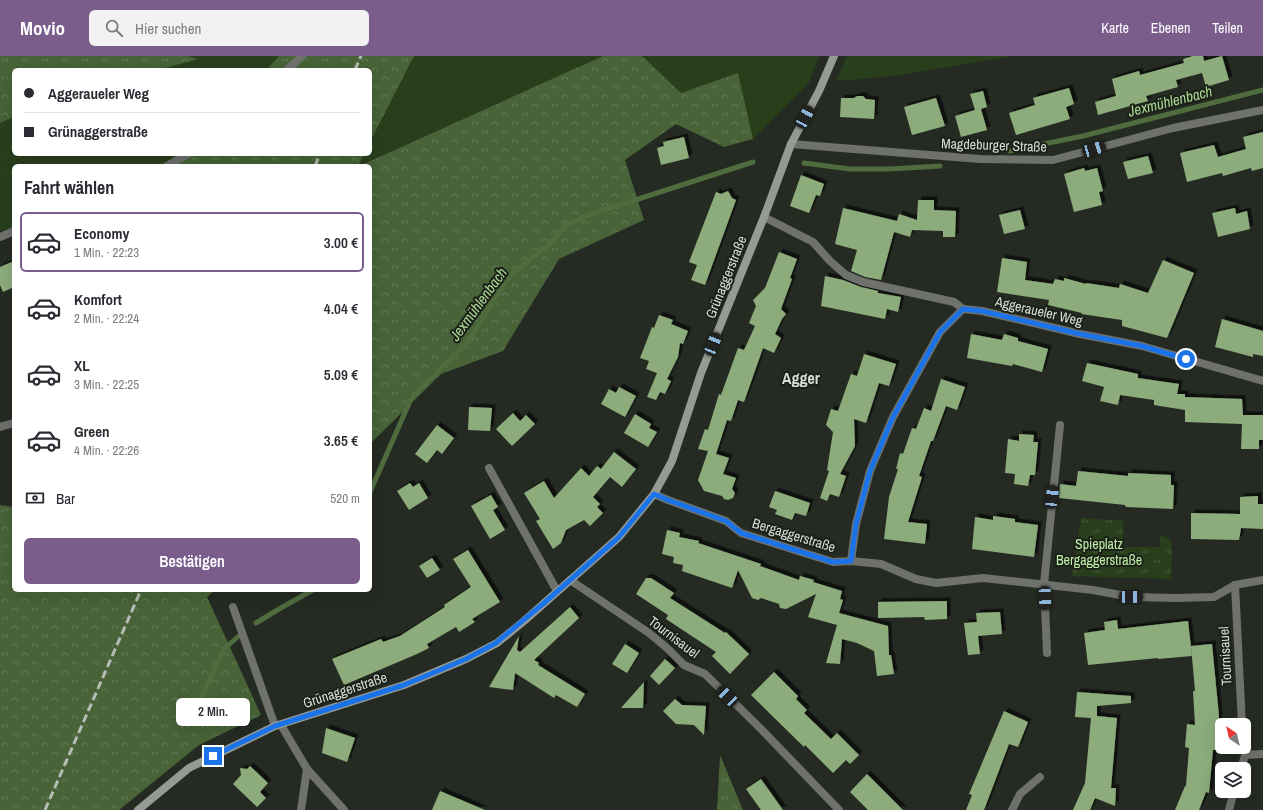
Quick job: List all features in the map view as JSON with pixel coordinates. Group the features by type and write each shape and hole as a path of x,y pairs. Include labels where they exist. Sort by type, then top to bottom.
{"street":[{"path":"289,68 302,56"},
{"name":"Grünaggerstraße","path":"138,810 189,768 278,726 404,685 466,659 496,643 619,537 654,494 672,460 701,373 764,217 791,144 819,90 834,56"},
{"name":"Magdeburger Straße","path":"791,144 980,159 1053,160 1173,128 1263,110"},
{"path":"170,164 184,156"},
{"path":"764,217 813,242 830,261 846,275 863,282 954,302 963,309 940,332 893,417 870,471 856,524 851,561"},
{"path":"0,237 12,232"},
{"name":"Aggeraueler Weg","path":"963,309 982,311 1080,334 1142,346 1263,381"},
{"path":"0,427 12,424"},
{"path":"1047,653 1044,584 1060,425"},
{"path":"489,468 557,591"},
{"name":"Bergaggerstraße","path":"654,494 726,521 741,533 833,562 851,561 881,564 916,579 936,583 983,578 1093,590 1131,597 1178,598 1214,597 1235,585 1263,580"},
{"name":"Tournisauel","path":"570,580 649,633 684,665 705,674 761,729 839,810"},
{"name":"Tournisauel","path":"1235,585 1242,718"},
{"path":"233,607 278,726 307,769 344,810"},
{"path":"1243,762 1245,755 1263,754"},
{"path":"301,810 307,769"},
{"path":"1012,810 1020,794 1040,777"},
{"path":"1228,810 1232,798"}],"green space":[{"path":"0,56 188,56 198,59 165,68 12,68 12,118 0,123"},
{"path":"188,56 279,56 268,68 165,68 197,59"},
{"path":"279,56 414,56 372,138 372,68 268,68"},
{"path":"414,56 603,56 362,164 359,164 363,156 372,156 372,138"},
{"path":"603,56 642,56 681,93 738,73 753,139 724,147 676,124 625,160 644,220 559,259 503,351 441,374 372,442 372,164 363,164"},
{"path":"642,56 819,56 809,83 753,139 738,73 681,93"},
{"path":"847,56 1013,56 894,76 836,81"},
{"path":"12,118 12,156 184,156 177,164 12,164 12,229 0,231 0,123"},
{"path":"184,156 363,156 359,164 177,164"},
{"path":"0,505 12,507 12,592 213,592 207,597 261,715 199,745 119,810 0,810"},
{"name":"Spieplatz Bergaggerstraße","path":"1081,518 1123,521 1123,547 1160,547 1160,535 1168,538 1172,543 1171,579 1072,576"},
{"path":"720,755 743,810 717,810"}],"building":[{"path":"1193,56 1203,56 1204,61 1222,56 1229,80 1206,87 1202,73 1176,80 1178,87 1146,96 1148,101 1098,115 1095,102 1116,96 1112,79 1139,71 1140,75 1184,63 1183,59"},
{"path":"1069,88 1074,104 1066,107 1070,119 1016,135 1009,113 1035,105 1033,98"},
{"path":"983,91 987,107 981,109 987,130 961,137 955,116 975,110 970,94"},
{"path":"857,96 863,96 866,99 875,100 874,119 840,117 841,98 854,98"},
{"path":"936,98 945,126 912,135 904,107"},
{"path":"1263,132 1263,168 1252,171 1251,168 1223,176 1222,173 1187,182 1180,153 1214,145 1218,157 1246,149 1243,137"},
{"path":"684,137 689,158 661,165 657,148 664,146 663,142"},
{"path":"1148,156 1153,173 1128,179 1123,162"},
{"path":"1084,168 1085,171 1097,168 1103,191 1099,192 1102,205 1074,212 1064,174"},
{"path":"801,175 824,184 820,196 816,195 809,213 790,206"},
{"path":"728,191 732,198 736,200 705,285 691,280 697,265 689,262 716,192 721,194"},
{"path":"918,200 934,200 934,210 956,211 955,237 943,237 943,231 912,230 910,237 894,232 881,280 865,277 851,271 857,250 835,244 843,208 897,221 899,214 917,220"},
{"path":"1235,208 1236,214 1247,211 1250,229 1218,237 1212,213"},
{"path":"1020,210 1025,229 1004,234 999,215"},
{"path":"779,252 797,259 790,278 792,279 781,309 786,314 775,334 781,338 774,353 763,348 744,402 738,400 731,421 727,420 716,454 729,458 723,474 736,478 732,489 735,493 733,498 728,500 724,499 722,496 704,491 698,480 708,451 698,449 705,429 708,430 719,394 721,395 738,348 744,350 755,326 749,323 756,306 753,300 765,288"},
{"path":"1002,258 1027,262 1025,280 1053,284 1055,279 1064,281 1064,278 1086,284 1119,288 1120,284 1148,293 1163,260 1194,273 1167,338 1122,326 1122,320 1081,314 1082,313 1048,305 1049,300 997,292"},
{"path":"12,262 12,288 3,292 0,285 0,267"},
{"path":"825,276 878,291 878,293 901,297 898,312 887,309 885,319 821,306"},
{"path":"659,315 673,320 671,324 688,331 683,344 680,343 678,357 667,379 671,381 665,394 660,392 656,400 647,397 657,373 646,369 649,361 640,358 652,327 654,328"},
{"path":"1222,319 1263,331 1263,356 1253,354 1253,357 1215,347"},
{"path":"971,334 1002,340 1004,334 1018,338 1018,341 1048,349 1042,372 1013,364 1012,366 967,358"},
{"path":"864,354 896,364 889,386 879,383 866,423 854,419 855,446 840,474 846,476 839,497 830,494 827,501 820,498 829,471 827,470 833,432 826,425 831,409 838,411 851,374 857,376"},
{"path":"1087,363 1138,374 1138,378 1179,384 1177,394 1185,394 1185,397 1242,399 1243,415 1263,415 1263,440 1259,440 1259,449 1241,449 1242,424 1185,422 1185,410 1154,405 1154,400 1120,395 1118,405 1100,401 1104,387 1082,381"},
{"path":"941,379 965,387 957,410 946,406 933,441 931,441 919,476 922,477 908,522 927,524 925,544 884,539 889,497 898,469 896,469 900,453 903,454 912,428 916,429 924,408 931,411"},
{"path":"619,387 636,396 625,417 601,404 609,389 616,393"},
{"path":"469,407 492,408 490,431 468,430"},
{"path":"513,413 520,421 526,415 535,424 512,446 496,429"},
{"path":"635,414 651,424 649,428 657,432 648,447 624,433"},
{"path":"437,425 454,438 442,454 437,450 427,463 415,454"},
{"path":"1019,434 1034,435 1033,442 1038,442 1035,475 1030,475 1028,486 1014,484 1015,474 1005,473 1008,439 1019,441"},
{"path":"614,452 636,469 622,487 610,477 593,497 600,504 597,507 603,513 590,526 584,520 566,530 561,543 553,549 536,521 540,519 524,493 544,481 554,498 581,468 589,476 597,466 601,469"},
{"path":"1078,471 1128,476 1128,473 1171,475 1171,485 1174,485 1173,509 1126,507 1125,505 1059,498 1060,484 1076,486"},
{"path":"410,483 413,487 419,483 428,498 409,510 397,491"},
{"path":"775,491 810,503 806,516 795,513 792,520 775,514 777,510 769,507"},
{"path":"491,495 498,507 493,510 505,530 490,539 471,506"},
{"path":"1258,496 1258,504 1263,504 1263,529 1241,528 1239,540 1191,539 1191,513 1240,514 1240,497"},
{"path":"993,516 1015,519 1015,522 1038,525 1034,557 972,549 975,517 993,520"},
{"path":"667,530 680,533 679,537 699,541 698,543 761,564 760,566 799,580 800,576 814,580 813,582 842,591 840,599 843,600 839,613 888,626 889,655 891,655 894,674 877,676 874,651 857,643 842,639 840,664 826,663 837,625 808,617 816,594 786,609 780,608 779,604 761,598 758,600 752,598 738,570 732,588 682,571 683,565 673,563 674,557 662,554"},
{"path":"468,550 500,602 472,619 475,622 459,632 456,627 427,644 429,648 344,685 332,659 381,639 383,642 400,636 445,607 444,605 471,587 453,559"},
{"path":"432,558 440,570 427,578 419,566"},
{"path":"646,578 651,578 674,593 670,598 725,633 726,632 749,654 730,674 712,656 716,652 666,619 668,615 636,594"},
{"path":"947,601 947,619 925,620 924,617 878,618 878,602"},
{"path":"570,607 579,618 534,660 539,663 538,665 585,694 577,707 556,695 554,698 515,673 513,690 489,687 519,636 517,650 520,652"},
{"path":"1000,612 1002,634 978,636 980,654 968,655 964,623 977,622 976,613"},
{"path":"1117,620 1118,629 1188,621 1192,656 1088,665 1084,633 1105,630 1104,622"},
{"path":"625,644 639,653 627,673 612,664"},
{"path":"1212,644 1219,718 1215,718 1215,750 1213,750 1209,793 1206,792 1199,810 1175,810 1186,786 1189,748 1185,747 1187,724 1195,725 1193,691 1195,691 1191,646"},
{"path":"665,659 675,668 659,685 650,676"},
{"path":"774,672 798,696 796,699 807,710 804,713 831,739 837,733 859,755 850,764 846,760 833,773 751,695"},
{"path":"644,682 643,708 621,708"},
{"path":"1077,692 1131,696 1131,703 1097,706 1097,716 1117,718 1111,788 1116,788 1115,806 1095,798 1090,810 1073,810 1085,783 1091,718 1075,717"},
{"path":"675,699 682,705 706,706 704,735 694,725 676,724 663,711"},
{"path":"1004,711 1028,722 1018,747 1009,744 984,810 966,810 972,795 969,794"},
{"path":"326,728 355,738 347,762 322,753"},
{"path":"250,766 268,783 260,792 266,798 257,807 233,784 241,775 240,768 247,769"},
{"path":"867,774 903,810 868,810 850,792"},
{"path":"761,779 783,810 761,810 746,789"},
{"path":"440,791 485,810 432,810"}],"waterway":[{"name":"Jexmühlenbach","path":"1009,151 1083,136 1263,90"},
{"name":"Jexmühlenbach","path":"372,487 411,399 469,340 509,276 549,245 567,224 592,214 753,162"},
{"name":"Jexmühlenbach","path":"804,163 850,169 890,169 940,166"},
{"name":"Jexmühlenbach","path":"256,623 309,592"},
{"path":"196,709 224,649 241,634"}],"railway":[{"path":"356,68 361,56"},
{"path":"316,164 319,156"},
{"path":"45,810 140,592"}],"district":[{"name":"Agger","path":"801,378"}],"route":[{"path":"213,756 275,726 404,685 466,659 496,643 524,621 619,537 654,494 726,521 741,533 833,562 851,561 856,524 870,471 893,417 940,332 963,309 982,311 1080,334 1142,346 1186,359"}]}
